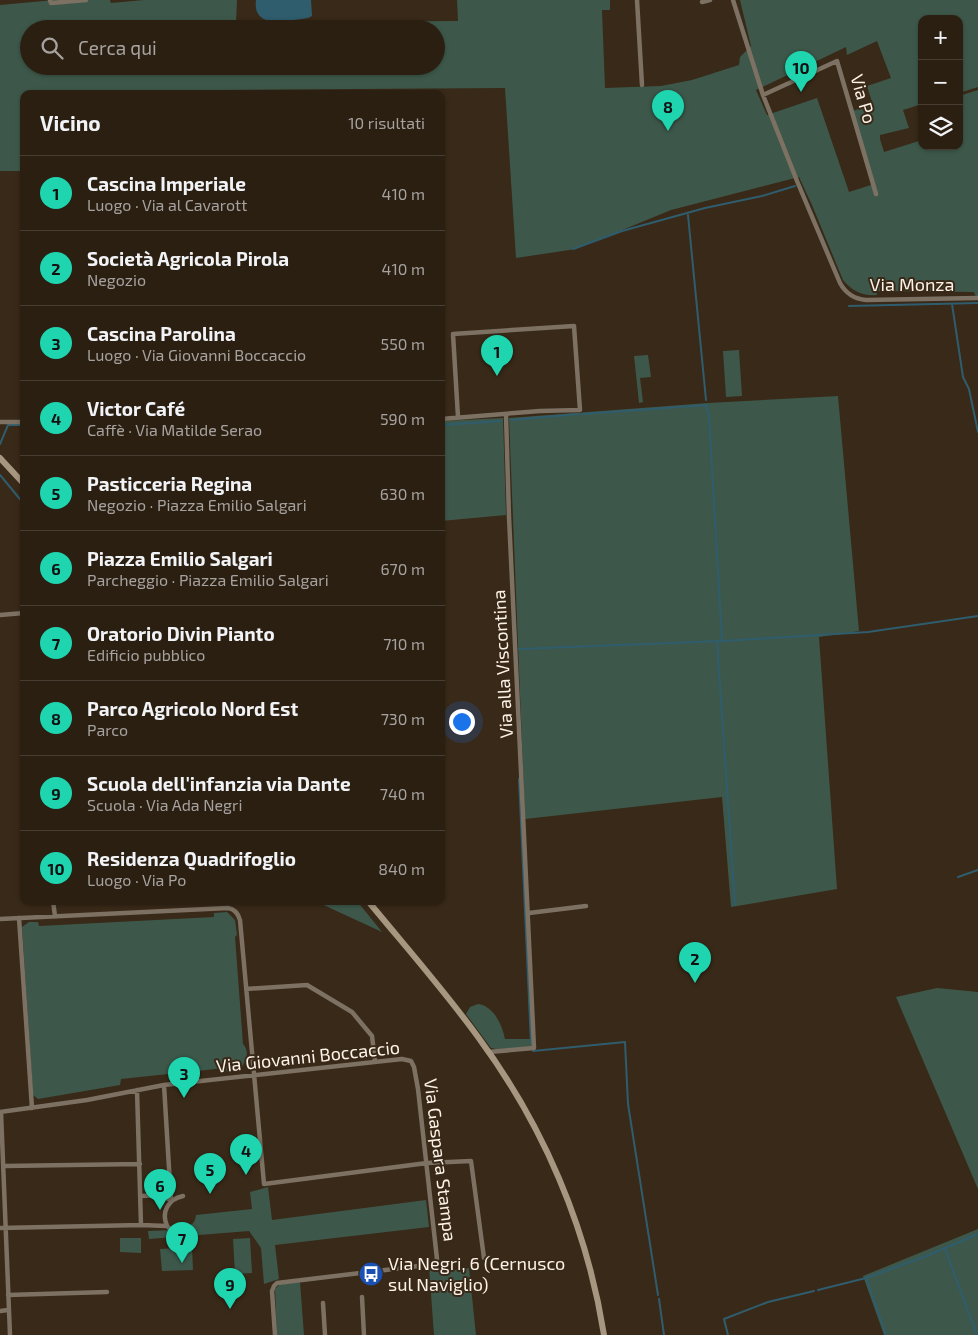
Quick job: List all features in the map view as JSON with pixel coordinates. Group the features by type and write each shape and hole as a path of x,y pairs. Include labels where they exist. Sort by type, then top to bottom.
{"main road":[{"path":"0,458 20,480"},
{"path":"371,905 467,1022 489,1052 527,1112 551,1159 565,1192 587,1258 604,1335"}],"street":[{"path":"50,2 86,0"},
{"path":"637,0 642,84"},
{"path":"702,2 710,0"},
{"path":"733,0 763,95"},
{"name":"Via Po","path":"763,95 837,61 876,194"},
{"name":"Via Monza","path":"763,95 840,283 848,294 866,300 978,298"},
{"path":"445,419 580,410 574,326 453,334 458,417"},
{"name":"Via alla Viscontina","path":"489,1052 534,1048 509,517 506,414"},
{"path":"0,422 20,422"},
{"path":"0,614 20,613"},
{"path":"54,905 55,916"},
{"path":"528,913 586,906"},
{"path":"0,919 232,909 237,912 240,920 264,1184 427,1163 471,1161 484,1258"},
{"path":"19,918 32,1108"},
{"path":"246,990 307,985 352,1012 372,1036 375,1061"},
{"name":"Via Giovanni Boccaccio","path":"0,1112 87,1100 164,1085 402,1058 411,1061"},
{"name":"Via Gaspara Stampa","path":"274,1335 272,1291 277,1283 427,1265 435,1262 438,1256 415,1068 411,1061"},
{"path":"164,1085 171,1201 165,1213 167,1226 174,1236"},
{"path":"136,1090 141,1225"},
{"path":"0,1112 4,1166 10,1335"},
{"path":"4,1166 140,1164"},
{"path":"141,1196 162,1195 171,1201"},
{"path":"171,1201 183,1196"},
{"path":"0,1228 167,1226"},
{"path":"8,1295 107,1292"},
{"path":"362,1297 364,1335"},
{"path":"323,1303 325,1335"},
{"path":"0,1311 8,1310"}],"green space":[{"path":"55,0 110,0 111,3 144,0 237,0 236,20 20,20 20,75 445,75 445,21 458,21 457,0 610,0 610,10 602,10 605,88 661,86 692,80 739,65 740,57 751,46 740,0 978,0 978,87 963,92 963,15 918,15 918,105 903,110 909,128 880,135 880,139 884,152 918,141 918,150 963,150 963,95 978,90 978,297 976,297 974,292 876,291 877,295 872,295 862,294 854,290 843,280 799,177 671,210 576,249 516,258 505,88 20,90 20,171 0,171 0,5","holes":["877,41 891,78 867,86 873,105 852,111 874,184 849,192 817,98 767,115 756,90 846,47 847,55"]},
{"path":"739,350 742,396 726,397 723,351"},
{"path":"648,355 651,377 640,378 643,402 639,403 634,356"},
{"path":"838,396 859,631 819,637 837,889 731,907 722,797 525,819 509,418 708,403"},
{"path":"503,418 506,515 445,521 445,421"},
{"path":"324,905 360,905 382,932"},
{"path":"227,912 235,920 243,1044 247,1051 245,1061 239,1071 227,1072 225,1068 121,1079 120,1085 38,1099 33,1095 22,927 29,922 38,922 39,926 214,917 214,913"},
{"path":"937,988 978,992 978,1189 896,997"},
{"path":"478,1004 489,1008 493,1012 502,1028 505,1039 532,1039 533,1048 491,1048 466,1014 470,1007"},
{"path":"268,1187 272,1220 426,1200 429,1227 275,1245 279,1279 264,1284 261,1248 249,1231 149,1239 148,1231 175,1230 179,1225 188,1226 193,1224 196,1215 252,1209 250,1192"},
{"path":"978,1229 978,1335 884,1335 863,1276"},
{"path":"120,1238 141,1238 141,1253 120,1252"},
{"path":"250,1238 252,1273 235,1274 233,1239"},
{"path":"192,1247 193,1270 162,1271 160,1249"},
{"path":"447,1264 448,1271 469,1268 476,1335 434,1335 429,1267"},
{"path":"300,1282 304,1335 277,1335 275,1289 280,1284"}],"water":[{"path":"256,0 311,0 312,16 291,20 266,20 256,10"}],"waterway":[{"path":"573,249 622,231 795,186"},
{"path":"688,215 706,400"},
{"path":"849,306 978,303"},
{"path":"952,304 963,377 969,389 978,432"},
{"path":"519,649 722,641 709,416 706,405 582,414"},
{"path":"511,420 578,414"},
{"path":"445,425 501,421"},
{"path":"0,444 8,425 20,425"},
{"path":"0,475 20,499"},
{"path":"722,641 868,632 978,616"},
{"path":"717,642 735,905"},
{"path":"519,779 531,1043"},
{"path":"958,877 978,870"},
{"path":"533,1051 625,1042 628,1104 658,1295"},
{"path":"818,1290 866,1278 929,1255 978,1234"},
{"path":"945,1249 977,1335"},
{"path":"866,1278 886,1335"},
{"path":"728,1335 724,1319 768,1302 814,1291"},
{"path":"659,1299 664,1335"}],"place":[{"name":"Residenza Quadrifoglio","path":"801,92"},
{"name":"Parco Agricolo Nord Est","path":"668,131"},
{"name":"Cascina Imperiale","path":"497,376"},
{"name":"Società Agricola Pirola","path":"695,983"},
{"name":"Cascina Parolina","path":"184,1098"},
{"name":"Victor Café","path":"246,1175"},
{"name":"Pasticceria Regina","path":"210,1194"},
{"name":"Piazza Emilio Salgari","path":"160,1210"},
{"name":"Oratorio Divin Pianto","path":"182,1263"},
{"name":"Via Negri, 6 (Cernusco sul Naviglio)","path":"371,1274"},
{"name":"Scuola dell'infanzia via Dante","path":"230,1309"}]}
